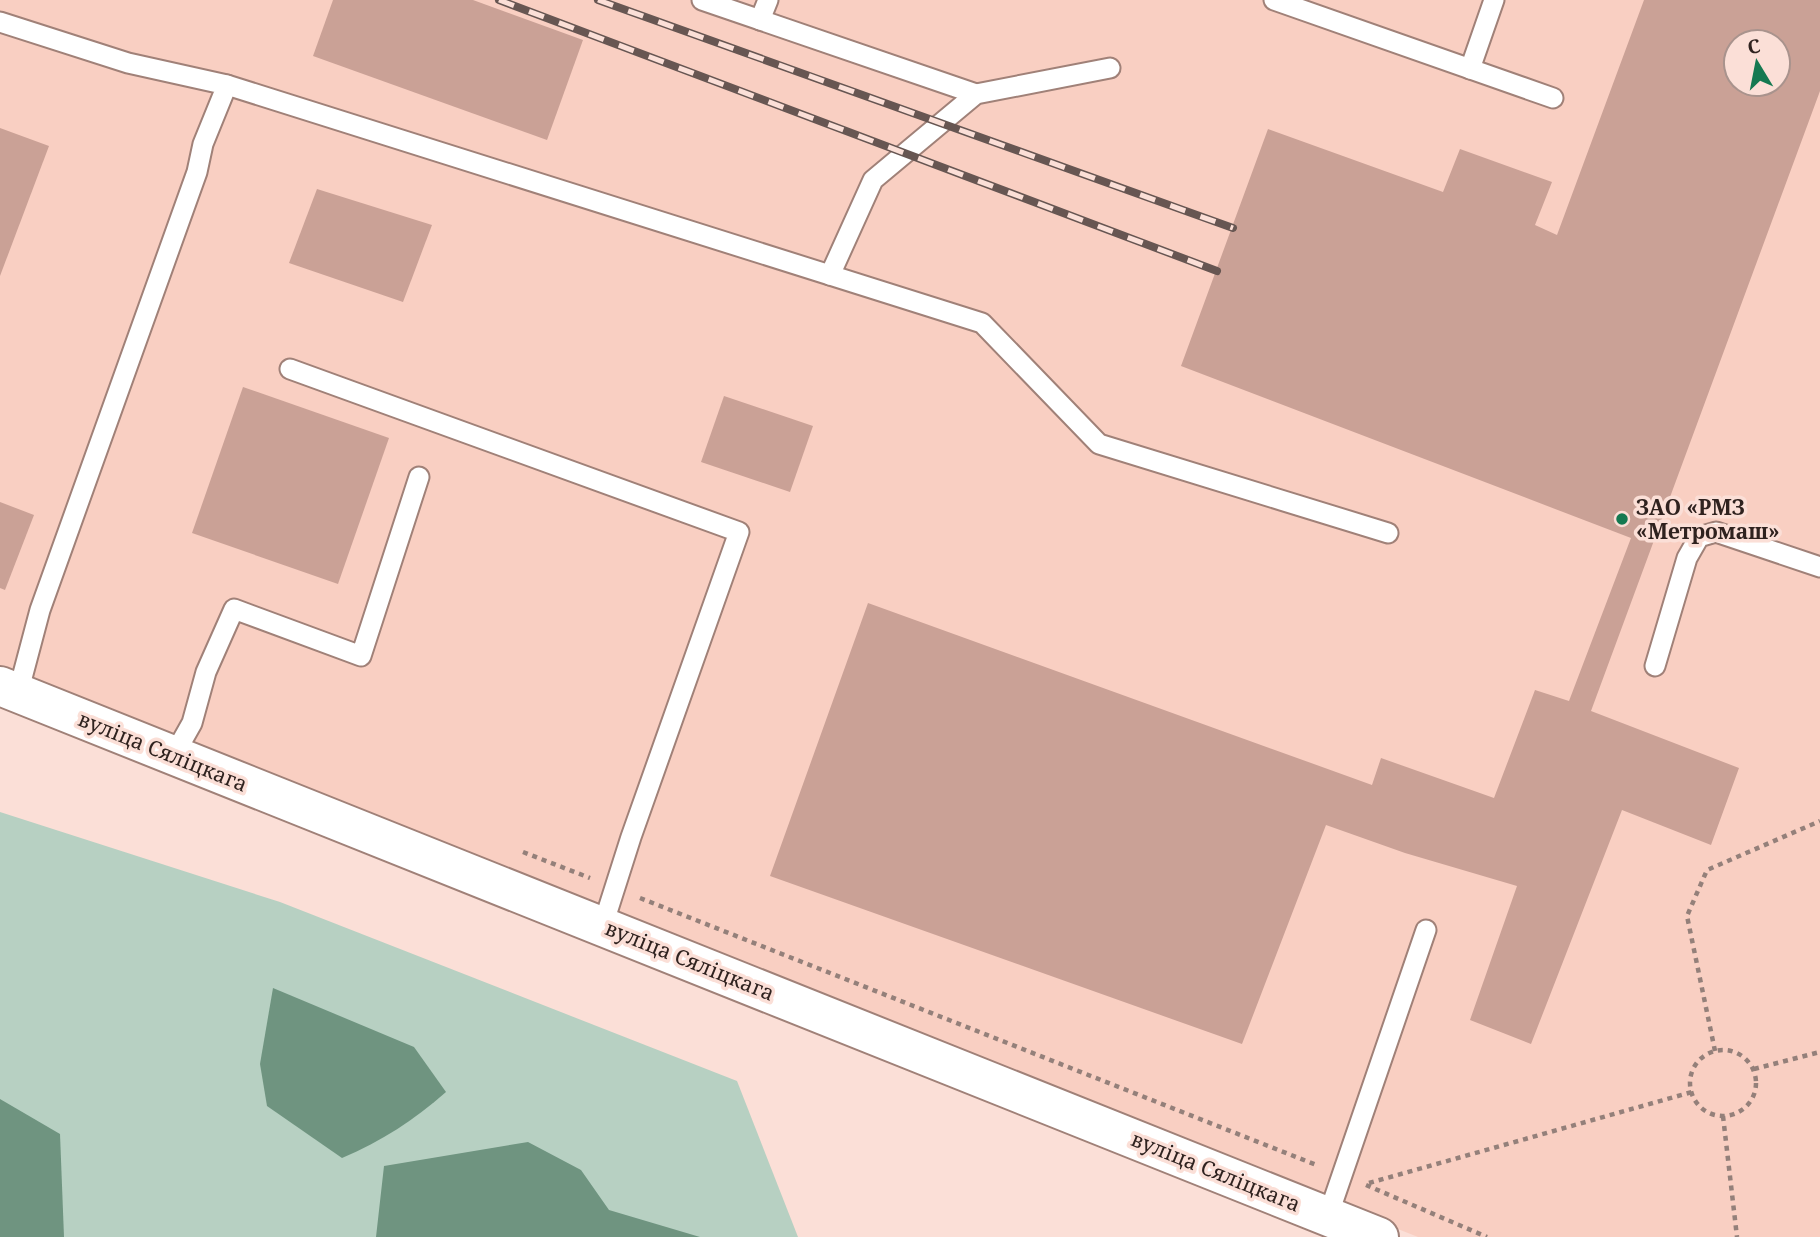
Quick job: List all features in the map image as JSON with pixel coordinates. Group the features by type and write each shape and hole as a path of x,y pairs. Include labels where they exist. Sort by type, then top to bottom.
{"street":[{"name":"вуліца Сяліцкага","path":"9,690 1379,1237"}],"lane":[{"path":"702,0 976,94"},
{"path":"760,20 768,0"},
{"path":"1274,0 1553,98"},
{"path":"1470,69 1494,0"},
{"path":"0,22 128,63 227,85 982,323 1099,444 1388,533"},
{"path":"830,275 873,180 976,94 1110,68"},
{"path":"9,690 197,172 203,144 227,85"},
{"path":"290,369 739,532 603,925"},
{"path":"174,755 192,723 206,672 234,609 361,656 419,477"},
{"path":"1655,666 1687,558 1699,537 1716,533 1820,567"},
{"path":"1328,1216 1426,930"}],"path":[{"path":"1714,1051 1687,916 1707,870 1820,821"},
{"path":"512,848 1365,1184 1488,1237"},
{"path":"1714,1051 1737,1052 1754,1069 1756,1090 1744,1109 1723,1116 1703,1109 1692,1092 1690,1082 1697,1062 1714,1051"},
{"path":"1754,1069 1820,1052"},
{"path":"1365,1184 1692,1092"},
{"path":"1723,1116 1737,1237"}],"shaded area":[{"path":"0,0 1820,0 1820,1237 1418,1237 0,674"},
{"path":"0,812 280,902 737,1081 798,1237 0,1237"},
{"path":"273,988 414,1047 446,1092 397,1129 342,1158 267,1106 260,1064"},
{"path":"0,1099 60,1134 64,1237 0,1237"},
{"path":"528,1142 581,1170 609,1210 700,1237 376,1237 384,1166"}],"building":[{"path":"333,0 473,0 583,40 547,140 313,56"},
{"name":"ЗАО «РМЗ «Метромаш»","path":"1644,0 1820,0 1820,91 1591,711 1739,768 1711,845 1622,810 1531,1044 1470,1020 1517,886 1405,853 1326,825 1242,1044 770,876 868,603 1372,785 1381,758 1494,798 1535,690 1569,701 1631,538 1181,366 1268,129 1443,192 1460,149 1552,182 1535,225 1557,235"},
{"path":"0,128 49,146 0,276"},
{"path":"317,189 432,225 403,302 289,263"},
{"path":"243,387 389,438 338,584 192,533"},
{"path":"724,396 813,426 790,492 701,462"},
{"path":"0,502 34,515 5,590 0,588"}],"railway":[{"path":"499,0 1217,271"},
{"path":"598,0 1233,228"}],"place":[{"name":"ЗАО «РМЗ «Метромаш»","path":"1622,519"}]}
